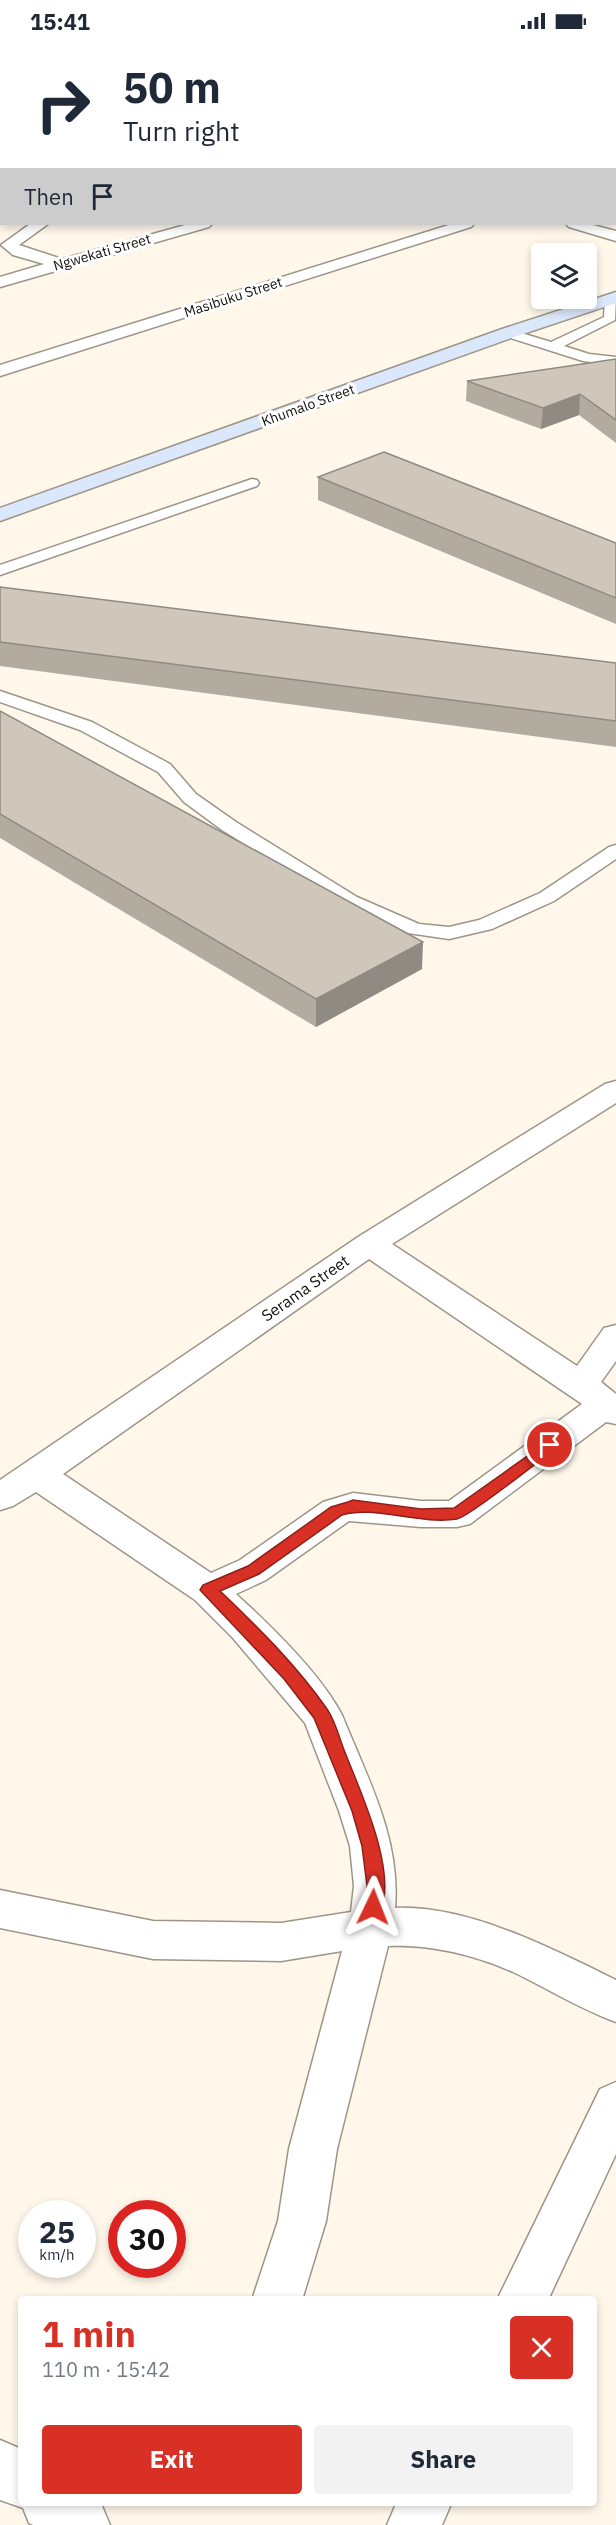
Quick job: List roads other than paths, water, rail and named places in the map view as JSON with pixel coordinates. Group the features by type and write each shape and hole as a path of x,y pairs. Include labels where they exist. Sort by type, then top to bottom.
{"street":[{"path":"39,225 9,245 30,256 62,264"},
{"name":"Ngwekati Street","path":"0,282 200,225"},
{"name":"Masibuku Street","path":"0,371 463,225"},
{"path":"577,225 616,236"},
{"name":"Khumalo Street","path":"0,515 508,333 614,298"},
{"path":"478,325 531,307"},
{"name":"Serama Street","path":"0,1497 37,1474 369,1244 616,1090"},
{"path":"369,1244 601,1400"},
{"path":"208,1590 253,1570 336,1511 353,1506 421,1515 457,1514 601,1400 616,1336"},
{"path":"37,1474 208,1590 246,1626 290,1675 321,1715 360,1811 371,1846 375,1886 371,1928 342,2031 313,2149 302,2221 278,2296"},
{"path":"0,1909 153,1940 281,1942 371,1928 414,1926 470,1938 524,1956 616,2002"},
{"path":"524,2296 616,2104"},
{"path":"0,2466 18,2481"},
{"path":"51,2506 83,2525"}],"lane":[{"path":"552,347 608,320 611,317 614,298"},
{"path":"508,333 588,358 616,361"},
{"path":"0,570 252,483"},
{"path":"0,696 86,726 164,768 190,798 229,826 350,901 416,929 449,933 485,925 548,897 616,851"}]}
